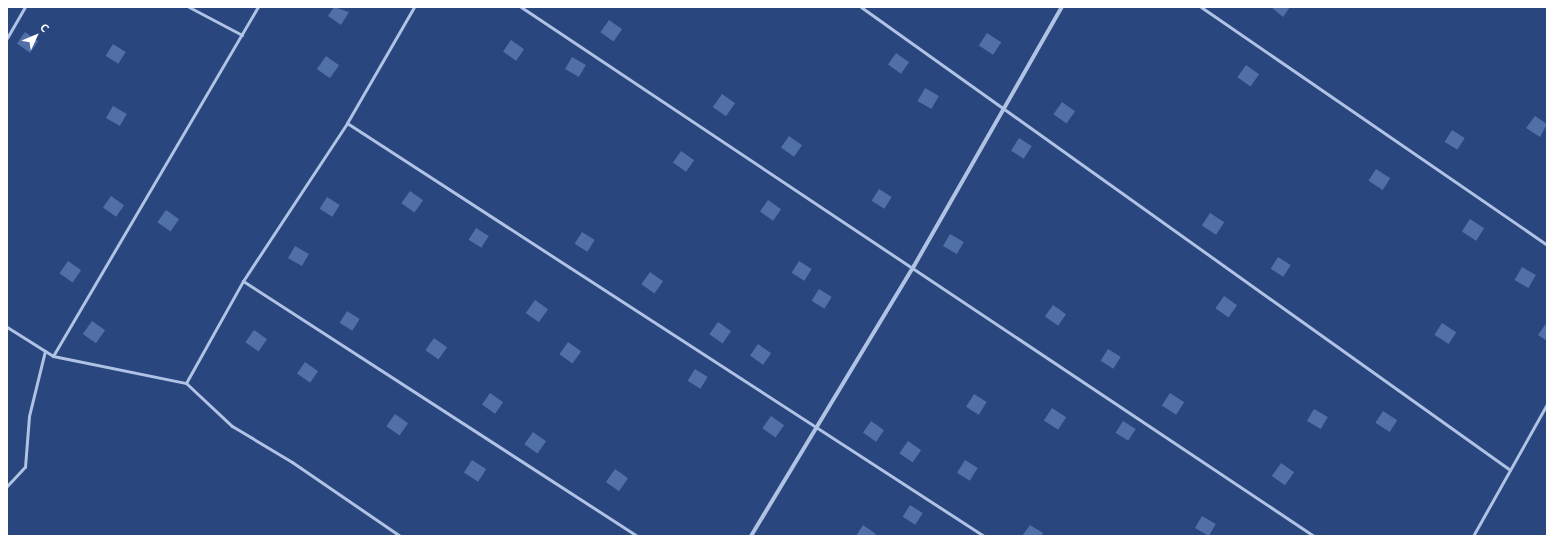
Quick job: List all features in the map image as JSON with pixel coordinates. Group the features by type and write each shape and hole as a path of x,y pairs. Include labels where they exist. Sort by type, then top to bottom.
{"street":[{"path":"751,536 1006,110 1062,7"}],"lane":[{"path":"7,38 25,7"},
{"path":"189,7 242,35"},
{"path":"53,356 258,7"},
{"path":"186,383 243,281 347,124 414,7"},
{"path":"521,7 914,266 1314,536"},
{"path":"861,7 1510,470"},
{"path":"1201,7 1547,245"},
{"path":"347,124 984,536"},
{"path":"243,281 637,536"},
{"path":"7,327 53,356 186,383 232,426 292,462 400,536"},
{"path":"7,486 25,467 29,416 44,351"},
{"path":"1473,536 1547,404"}],"building":[{"path":"334,7 349,12 341,25 328,16"},
{"path":"1271,7 1290,7 1283,17"},
{"path":"609,20 622,29 614,41 600,32"},
{"path":"25,32 38,41 30,53 17,43"},
{"path":"987,33 1001,42 993,55 979,46"},
{"path":"511,40 524,49 516,61 503,51"},
{"path":"113,44 126,52 118,64 106,56"},
{"path":"896,53 909,62 901,74 888,64"},
{"path":"326,56 339,65 330,78 317,69"},
{"path":"572,57 586,65 579,77 565,69"},
{"path":"1246,65 1259,74 1251,86 1237,77"},
{"path":"925,88 939,96 931,109 918,101"},
{"path":"722,94 735,103 726,116 713,107"},
{"path":"1062,102 1075,111 1067,123 1053,114"},
{"path":"113,106 127,114 120,126 106,118"},
{"path":"1535,116 1547,124 1540,137 1526,128"},
{"path":"1452,130 1465,138 1457,150 1445,142"},
{"path":"789,136 802,145 794,157 781,147"},
{"path":"1019,138 1032,146 1024,159 1011,151"},
{"path":"681,151 694,160 686,172 673,162"},
{"path":"1376,169 1390,178 1383,190 1368,181"},
{"path":"879,189 892,197 884,209 872,201"},
{"path":"410,191 423,200 415,212 401,203"},
{"path":"111,196 124,205 116,217 103,207"},
{"path":"327,197 340,205 332,217 320,209"},
{"path":"768,200 781,209 773,221 760,211"},
{"path":"166,210 179,219 171,231 157,222"},
{"path":"1210,213 1224,222 1216,235 1202,226"},
{"path":"1470,219 1484,228 1476,241 1462,232"},
{"path":"476,228 489,236 481,248 469,240"},
{"path":"582,232 595,240 587,252 575,244"},
{"path":"950,234 964,242 957,254 943,246"},
{"path":"295,246 309,254 302,266 288,258"},
{"path":"1278,257 1291,265 1283,277 1271,269"},
{"path":"68,261 81,270 73,282 59,273"},
{"path":"799,261 812,269 804,281 792,273"},
{"path":"1522,267 1536,275 1528,288 1514,280"},
{"path":"650,272 663,281 655,293 641,284"},
{"path":"819,289 832,297 824,309 812,301"},
{"path":"1224,296 1237,305 1229,317 1215,308"},
{"path":"535,300 548,309 539,322 526,313"},
{"path":"1053,305 1066,314 1058,326 1045,316"},
{"path":"347,311 360,319 352,331 340,323"},
{"path":"92,321 105,330 96,343 83,334"},
{"path":"718,322 731,331 723,343 709,334"},
{"path":"1547,322 1547,341 1538,335"},
{"path":"1442,323 1456,332 1449,344 1434,335"},
{"path":"254,330 267,339 259,351 245,342"},
{"path":"434,338 447,347 439,359 425,350"},
{"path":"568,342 581,351 573,363 559,354"},
{"path":"758,344 771,353 763,365 750,355"},
{"path":"1108,349 1121,357 1113,369 1101,361"},
{"path":"305,362 318,371 310,383 297,373"},
{"path":"695,369 708,377 700,389 688,381"},
{"path":"490,393 503,402 495,414 482,404"},
{"path":"1170,393 1184,402 1176,415 1162,406"},
{"path":"974,394 987,402 979,415 966,407"},
{"path":"1052,408 1066,417 1058,430 1044,421"},
{"path":"1314,409 1328,417 1321,429 1307,421"},
{"path":"1383,411 1397,420 1390,432 1375,423"},
{"path":"395,414 408,423 400,435 386,426"},
{"path":"771,416 784,425 776,437 762,428"},
{"path":"871,421 884,430 876,442 863,432"},
{"path":"1123,421 1136,429 1128,441 1116,433"},
{"path":"533,432 546,441 538,453 524,444"},
{"path":"908,441 921,450 913,462 899,453"},
{"path":"472,460 486,469 478,482 464,473"},
{"path":"965,460 978,468 970,481 957,473"},
{"path":"1281,463 1294,472 1285,485 1272,476"},
{"path":"615,469 628,478 619,491 606,482"},
{"path":"910,505 923,513 915,525 903,517"},
{"path":"1202,516 1216,524 1209,536 1195,528"},
{"path":"863,525 876,534 874,536 856,536"},
{"path":"1030,525 1043,533 1041,536 1022,536"}]}
